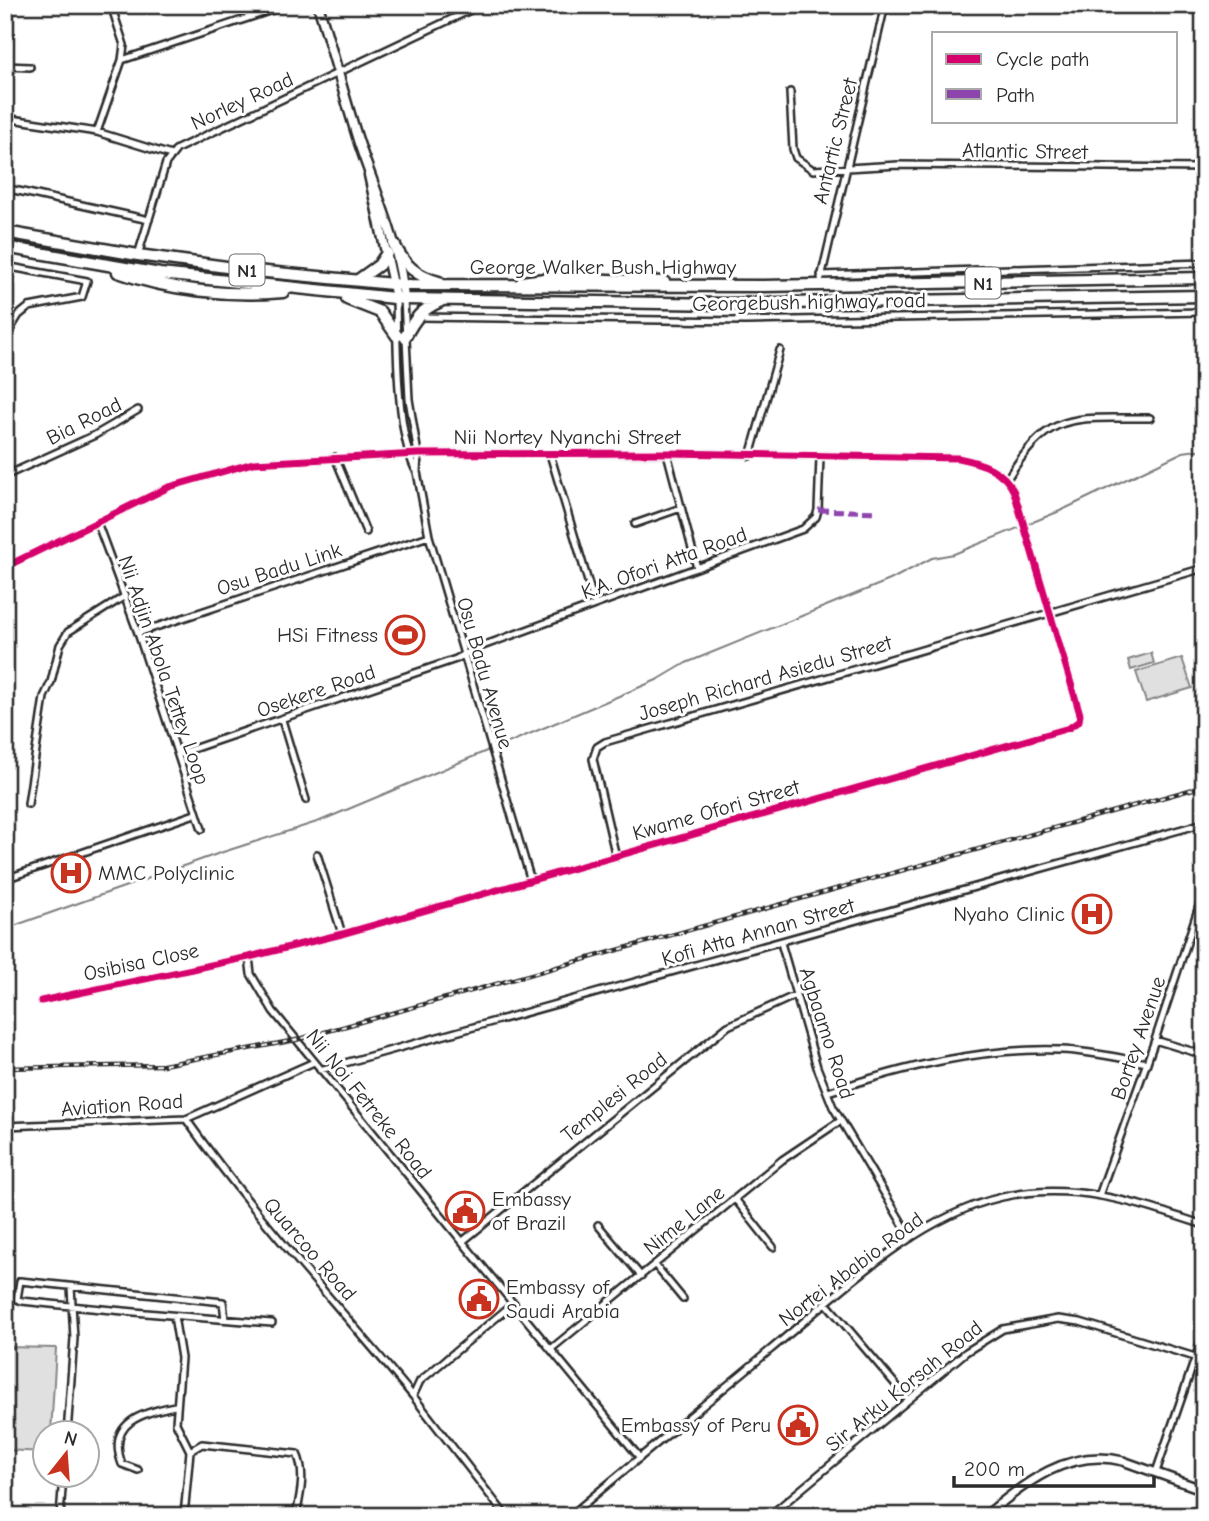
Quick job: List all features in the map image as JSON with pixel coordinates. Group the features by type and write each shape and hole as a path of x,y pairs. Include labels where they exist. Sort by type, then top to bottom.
{"highway":[{"name":"George Walker Bush Highway","path":"5,232 138,256 256,271 398,284 496,286 551,278 650,280 692,287 821,280 1204,278"},
{"name":"George Walker Bush Highway","path":"5,247 95,264 137,279 203,290 255,294 300,290 400,299 726,303 1204,296"},
{"path":"357,280 379,265 390,249 416,273 456,286"},
{"path":"330,294 366,304 380,312 401,337 424,309 445,300"}],"main road":[{"path":"319,5 369,173 376,186 400,299"}],"street":[{"path":"97,132 122,60 124,38 111,5"},
{"path":"122,60 287,5"},
{"name":"Norley Road","path":"171,155 177,149 481,5"},
{"name":"Antartic Street","path":"821,280 845,166 885,5"},
{"path":"5,66 30,67"},
{"name":"Atlantic Street","path":"790,92 796,158 813,170 845,166 1204,168"},
{"path":"5,118 97,132 171,155 138,256"},
{"path":"5,188 149,220"},
{"path":"821,280 1204,263"},
{"path":"5,265 87,281 82,297 29,307 19,315 5,338"},
{"name":"Osu Badu Avenue","path":"400,299 408,455 417,472"},
{"name":"Georgebush highway road","path":"415,317 745,321 1204,312"},
{"name":"Osu Badu Avenue","path":"401,337 418,454 417,472 429,536 531,881"},
{"path":"750,456 780,350"},
{"name":"Bia Road","path":"5,476 86,439 138,410"},
{"path":"1051,610 1024,519 1007,479 1028,446 1059,424 1077,419 1150,418"},
{"path":"667,453 697,568"},
{"name":"Nii Nortey Nyanchi Street","path":"5,567 169,487 231,467 335,457 667,453 958,458 984,464 1007,479"},
{"path":"550,454 595,605"},
{"path":"335,457 366,532"},
{"name":"K.A. Ofori Atta Road","path":"463,655 803,528 813,521 819,503 820,457"},
{"path":"635,524 681,508"},
{"name":"Nii Adjin Abola Tettey Loop","path":"97,522 138,633 202,829"},
{"name":"Osu Badu Link","path":"138,633 429,536"},
{"name":"Joseph Richard Asiedu Street","path":"616,857 593,759 597,747 605,742 1051,610 1204,568"},
{"path":"28,804 44,697 64,638 125,596"},
{"name":"Kwame Ofori Street","path":"249,957 342,934 1073,727 1080,714 1051,610"},
{"name":"Osekere Road","path":"178,754 463,655"},
{"path":"282,720 306,800"},
{"path":"5,879 195,814"},
{"name":"Kofi Atta Annan Street","path":"320,1070 1204,823"},
{"path":"317,854 342,934"},
{"name":"Bortey Avenue","path":"1100,1193 1155,1040 1204,891"},
{"name":"Agbaamo Road","path":"781,943 828,1092 840,1121 911,1238"},
{"name":"Osibisa Close","path":"41,1001 249,957"},
{"name":"Nii Noi Fetreke Road","path":"249,957 251,974 257,987 320,1070 640,1458"},
{"name":"Templesi Road","path":"463,1241 729,1026 796,995"},
{"path":"1155,1040 1204,1055"},
{"path":"828,1092 891,1072 964,1057 1006,1052 1061,1050 1147,1063"},
{"name":"Aviation Road","path":"5,1126 186,1119 314,1062"},
{"name":"Quarcoo Road","path":"186,1119 261,1218 341,1307 506,1516"},
{"name":"Nime Lane","path":"551,1349 798,1148 840,1121"},
{"name":"Nortei Ababio Road","path":"569,1516 827,1304 911,1238 945,1218 1002,1197 1070,1192 1100,1193 1204,1225"},
{"path":"735,1199 773,1247"},
{"path":"598,1225 641,1276"},
{"path":"654,1265 683,1299"},
{"path":"225,1319 223,1302 20,1281 16,1294 22,1301 73,1307 272,1323"},
{"path":"68,1420 74,1338 71,1287"},
{"path":"413,1396 420,1381 514,1303"},
{"path":"827,1304 908,1399"},
{"path":"174,1315 181,1358 175,1405 177,1429 190,1451 184,1516"},
{"name":"Sir Arku Korsah Road","path":"769,1516 987,1336 1029,1322 1058,1319 1097,1325 1195,1357"},
{"path":"1156,1472 1204,1333"},
{"path":"138,1470 122,1464 119,1456 120,1441 127,1423 146,1412 175,1405"},
{"path":"190,1451 202,1444 297,1454 301,1463 302,1480 296,1516"},
{"path":"985,1516 1041,1473 1066,1464 1110,1457 1204,1490"},
{"path":"60,1516 62,1490"},
{"path":"1198,1516 1204,1496"}],"shaded area":[{"path":"1151,653 1154,663 1131,670 1128,660"},
{"path":"1182,658 1192,688 1146,702 1136,672"},
{"path":"5,1347 56,1348 52,1420 32,1420 32,1451 5,1450"}],"waterway":[{"path":"494,749 659,679 686,663 890,580 932,558 954,554 1060,511 1183,452 1204,449"},
{"path":"5,929 220,853 320,821 489,750"}],"railway":[{"path":"5,1068 163,1065 296,1040 1204,786"}],"marked path":[{"path":"818,510 877,512"}],"cycle path":[{"path":"5,567 169,487 253,463 418,454 667,453 958,458 998,472 1014,492 1080,714 1079,721 1069,728 342,934 249,957 41,1001"}],"place":[{"name":"HSi Fitness","path":"405,635"},
{"name":"MMC Polyclinic","path":"71,873"},
{"name":"Nyaho Clinic","path":"1092,914"},
{"name":"Embassy of Brazil","path":"465,1211"},
{"name":"Embassy of Saudi Arabia","path":"479,1299"},
{"name":"Embassy of Peru","path":"798,1425"}]}
